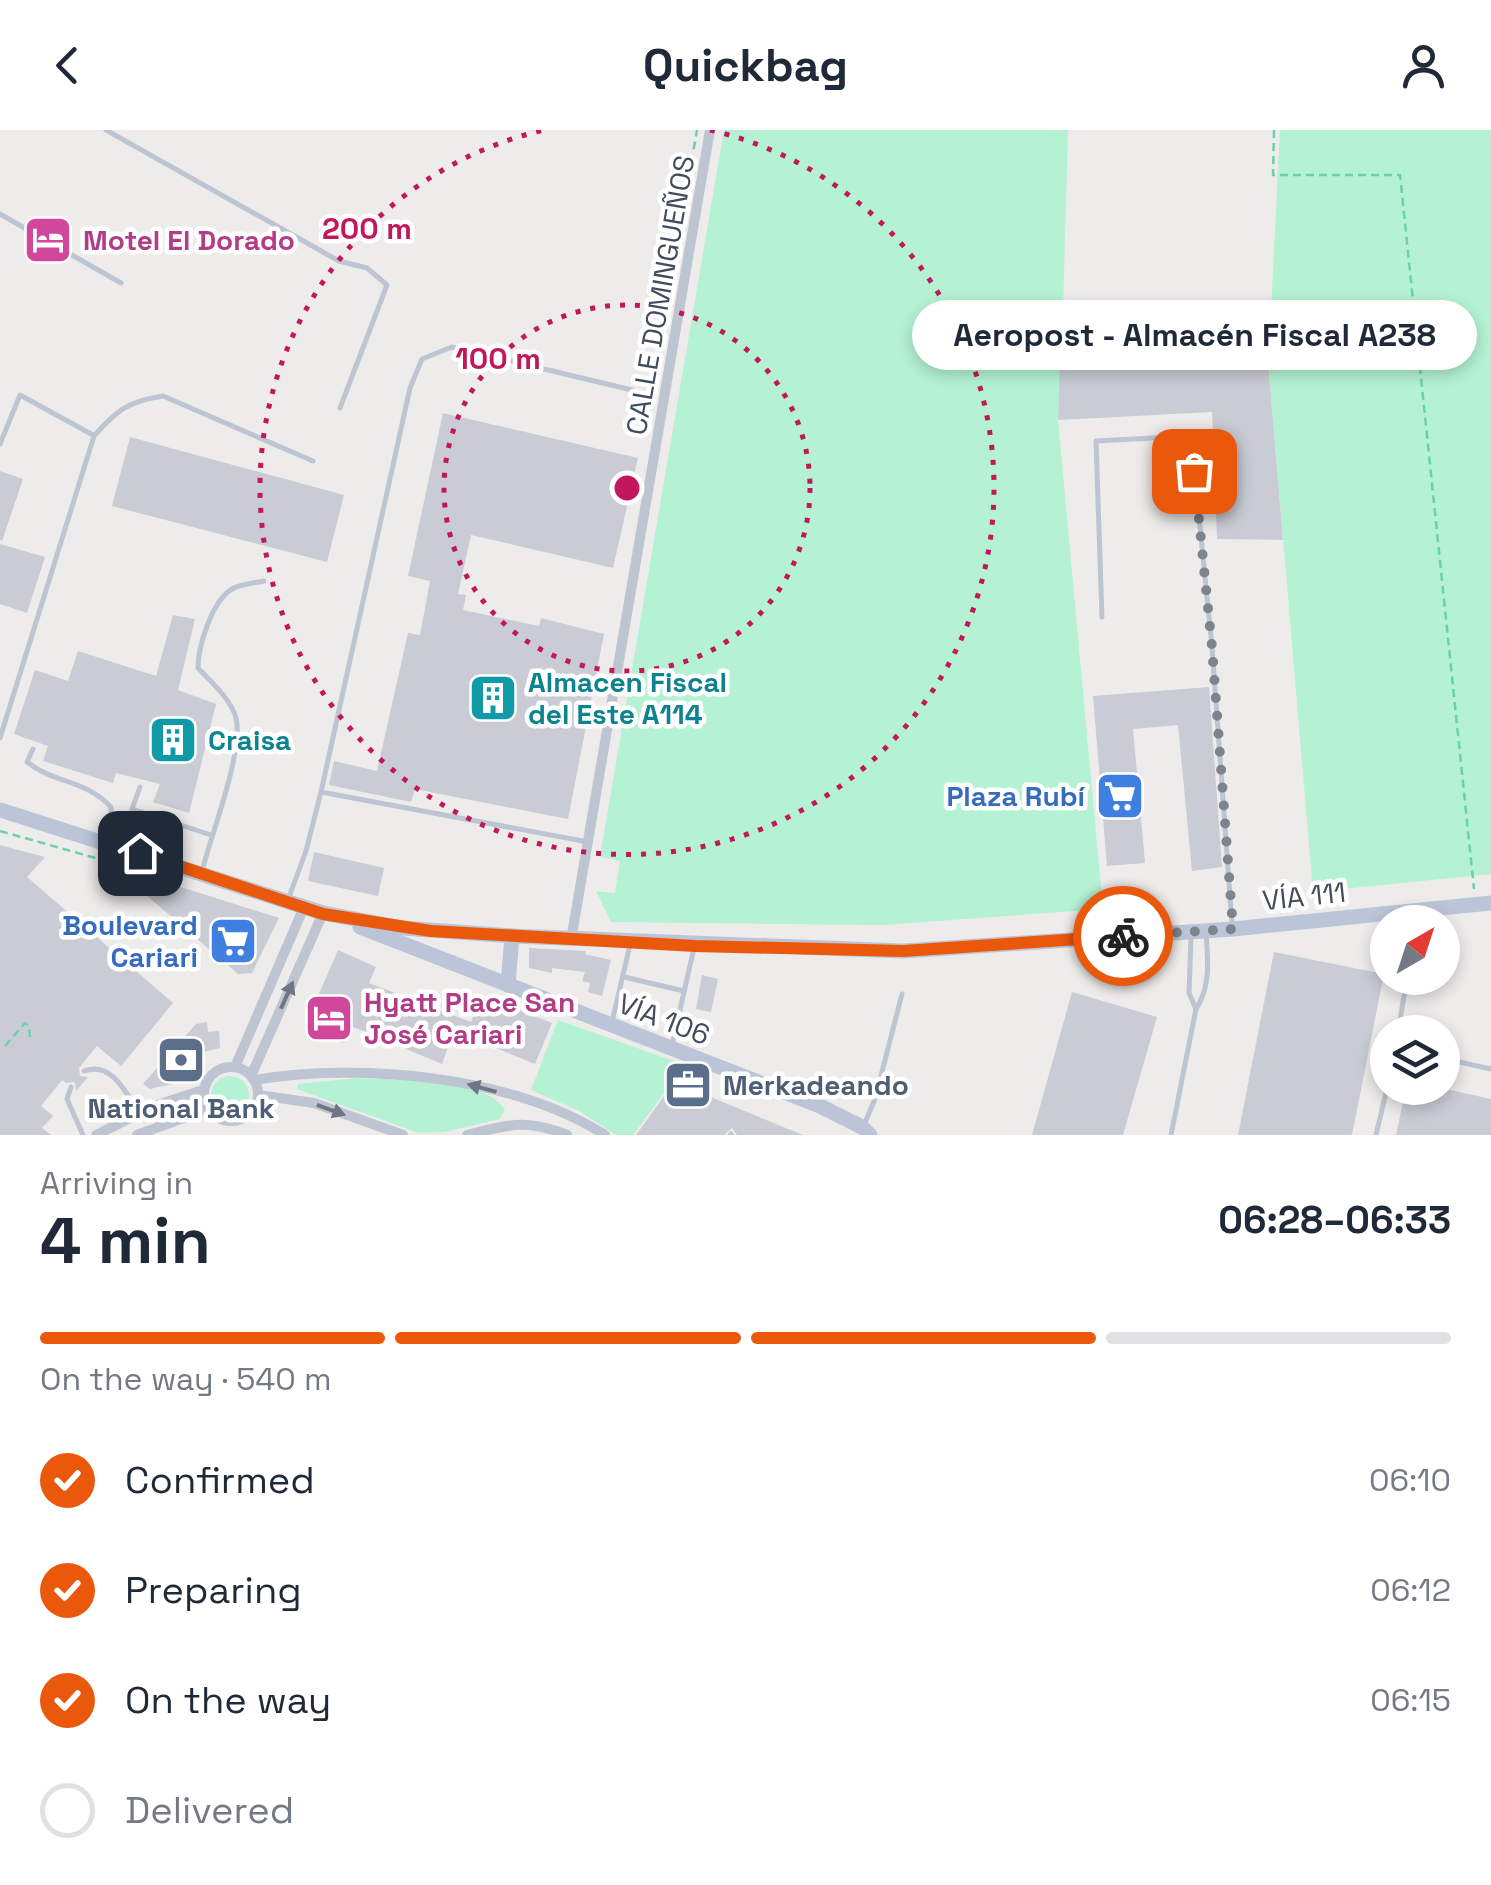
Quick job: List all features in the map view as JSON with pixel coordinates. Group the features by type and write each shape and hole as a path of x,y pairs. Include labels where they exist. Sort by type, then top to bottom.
{"main road":[{"name":"VÍA 111","path":"0,810 323,914 402,928 695,946 903,951 1370,919"},
{"name":"VÍA 106","path":"323,914 820,1106 866,1131"},
{"path":"508,985 512,936"}],"street":[{"name":"CALLE DOMINGUEÑOS","path":"571,940 710,130"},
{"path":"96,1135 139,1113 203,1090 212,1074 235,1067 304,907"},
{"path":"203,1090 208,1109 222,1120 239,1120 252,1110 258,1095 252,1078 323,914"},
{"path":"235,1067 252,1078 378,1073 472,1085 571,1115 605,1135"},
{"path":"258,1095 314,1104 403,1135"},
{"path":"526,1123 529,1102"},
{"path":"137,1135 208,1109"},
{"path":"230,1135 231,1121"},
{"path":"467,1135 499,1125 526,1123 567,1135"}],"lane":[{"path":"106,130 339,260 367,268 387,285 340,408"},
{"path":"0,214 121,282"},
{"path":"288,901 306,851 410,388 422,359 452,347 632,390"},
{"path":"0,444 20,395 94,436"},
{"path":"0,738 94,436 113,414 138,400 164,396 313,461"},
{"path":"1102,617 1096,441 1191,436 1212,647 1233,929"},
{"path":"201,872 232,768 236,717 222,694 198,668 198,650 221,600 232,588 264,581"},
{"path":"34,749 27,762 39,771 95,791 111,807 110,843"},
{"path":"140,787 132,810 211,836"},
{"path":"320,792 588,842"},
{"path":"1170,1135 1196,1009 1205,995 1208,965 1198,931"},
{"path":"1196,1009 1190,993 1198,931"},
{"path":"611,1025 631,942"},
{"path":"671,1048 695,946"},
{"path":"622,977 684,991"},
{"path":"866,1131 902,994"},
{"path":"1460,1062 1491,1069"},
{"path":"84,1071 100,1068 111,1074 139,1113"},
{"path":"71,1087 67,1099 83,1135"},
{"path":"1376,1135 1383,1105"}],"path":[{"path":"678,239 696,130"},
{"path":"1274,130 1273,175 1400,175 1484,904"},
{"path":"0,831 151,874"},
{"path":"5,1046 25,1023 30,1037"}],"green space":[{"path":"724,130 1068,130 1062,347 1269,351 1280,130 1491,130 1491,874 1313,892 1268,361 1061,360 1058,420 1103,909 882,925 611,922 596,891 615,893 620,861 600,857"},
{"path":"558,1020 685,1065 633,1135 616,1135 579,1111 531,1090"},
{"path":"230,1076 244,1081 249,1095 244,1109 230,1114 216,1109 211,1095 216,1081"},
{"path":"357,1078 459,1086 495,1099 505,1110 499,1119 445,1132 419,1133 297,1089 298,1084"}],"building":[{"path":"1060,360 1268,361 1283,540 1217,539 1212,412 1058,420"},
{"path":"443,413 638,458 613,568 471,535 458,594 466,595 463,610 539,626 541,618 604,634 568,819 415,789 411,802 329,785 334,761 377,771 408,633 420,635 430,581 408,576"},
{"path":"130,437 344,495 327,562 112,506"},
{"path":"0,471 23,479 2,541 0,540"},
{"path":"0,544 45,557 27,613 0,604"},
{"path":"173,615 195,619 178,690 216,704 189,813 153,802 160,784 116,773 113,783 43,761 48,746 14,734 35,670 68,681 78,651 156,676"},
{"name":"Plaza Rubí","path":"1209,687 1222,867 1192,871 1178,725 1133,729 1145,863 1107,866 1093,696"},
{"path":"0,845 45,857 27,877 173,1003 121,1066 97,1046 79,1068 80,1076 88,1077 76,1091 75,1082 62,1080 41,1106 53,1116 42,1128 51,1135 0,1135"},
{"path":"314,852 384,868 378,896 308,881"},
{"name":"Boulevard Cariari","path":"130,871 279,918 252,973 238,974 125,877"},
{"path":"529,948 586,951 585,954 611,960 602,996 588,992 590,983 582,981 585,972 552,968 552,973 529,968"},
{"path":"338,950 376,967 369,983 471,1022 478,1004 494,1010 497,1001 552,1023 535,1064 454,1031 442,1064 351,1026 344,1043 305,1026"},
{"path":"1274,952 1370,971 1370,995 1380,995 1376,1015 1370,1015 1370,1044 1352,1135 1238,1135"},
{"path":"702,975 718,979 711,1012 696,1009"},
{"path":"1072,992 1157,1017 1123,1135 1032,1135"},
{"name":"National Bank","path":"207,1022 208,1032 219,1031 220,1048 196,1054 197,1066 191,1066 186,1081 150,1089 143,1084 196,1024"},
{"path":"680,1074 699,1088 696,1091 803,1135 737,1135 732,1128 724,1135 636,1135"},
{"path":"1460,1092 1491,1099 1491,1135 1396,1135 1402,1105 1460,1105"}],"way so far":[{"path":"1123,936 1233,929 1212,647 1194,471"}],"place":[{"name":"Motel El Dorado","path":"48,240"},
{"name":"Aeropost - Almacén Fiscal A238","path":"1194,471"},
{"name":"Almacen Fiscal del Este A114","path":"493,698"},
{"name":"Craisa","path":"173,740"},
{"name":"Plaza Rubí","path":"1120,796"},
{"name":"Boulevard Cariari","path":"233,941"},
{"name":"Hyatt Place San José Cariari","path":"329,1018"},
{"name":"National Bank","path":"181,1060"},
{"name":"Merkadeando","path":"688,1085"}],"route":[{"path":"140,853 323,914 431,931 695,946 903,951 1123,936"}]}
